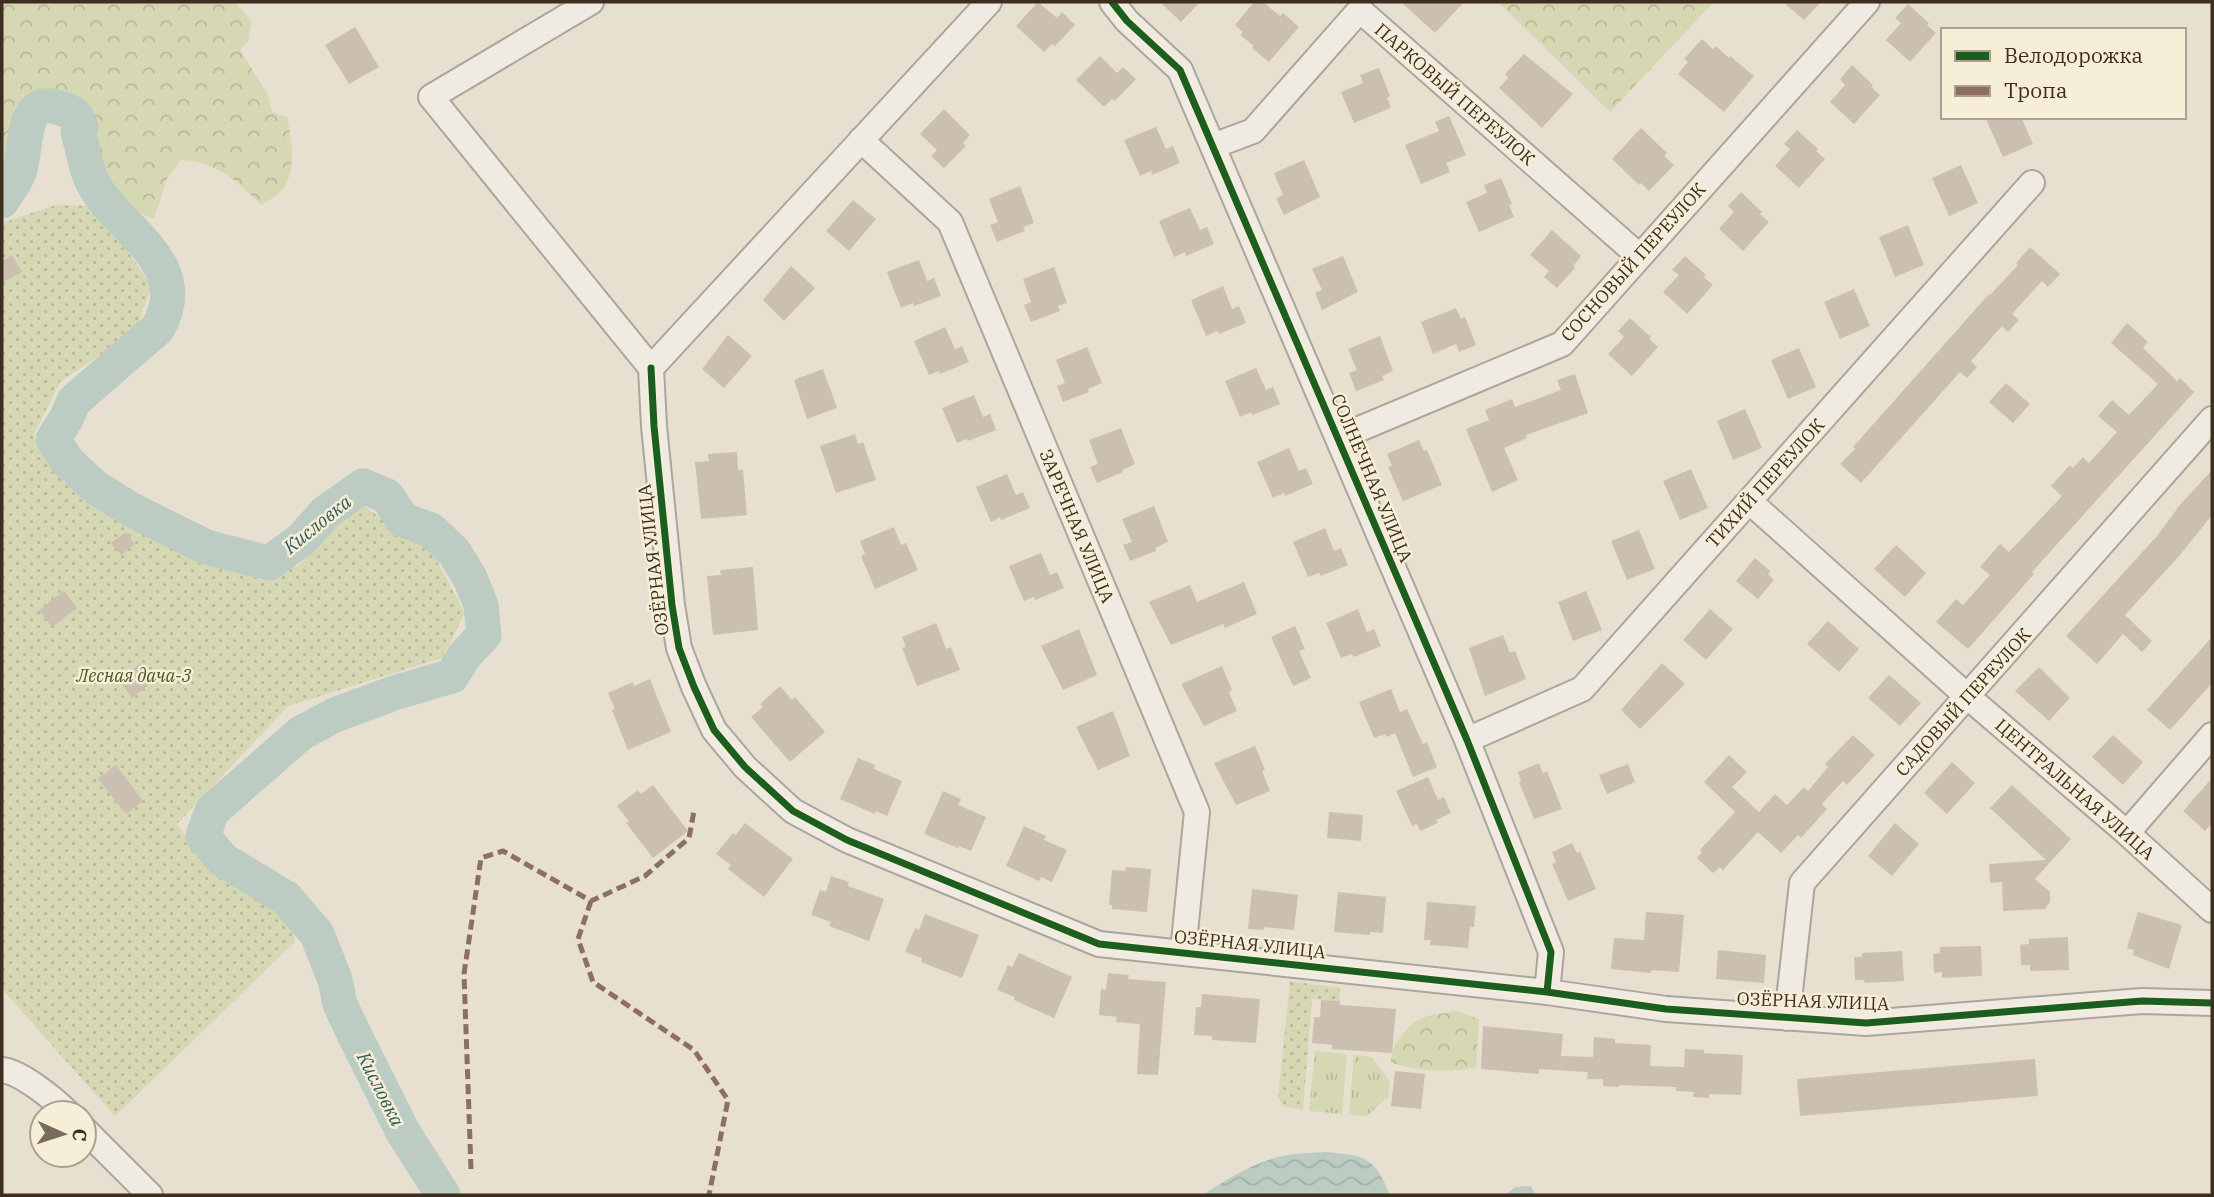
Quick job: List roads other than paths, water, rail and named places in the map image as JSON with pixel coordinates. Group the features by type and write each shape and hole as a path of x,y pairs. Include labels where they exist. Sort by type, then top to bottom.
{"street":[{"path":"591,2 431,97 652,368 989,2"},
{"name":"СОЛНЕЧНАЯ УЛИЦА","path":"1112,2 1126,21 1180,70 1467,740 1551,952 1547,992"},
{"name":"СОСНОВЫЙ ПЕРЕУЛОК","path":"1338,438 1562,344 1867,2"},
{"name":"ПАРКОВЫЙ ПЕРЕУЛОК","path":"1213,146 1252,131 1358,12 1362,12 1639,256"},
{"name":"ЗАРЕЧНАЯ УЛИЦА","path":"861,140 950,222 1197,812 1183,952"},
{"name":"ТИХИЙ ПЕРЕУЛОК","path":"1467,740 1582,689 2032,183"},
{"name":"ОЗЁРНАЯ УЛИЦА","path":"652,368 654,426 672,605 679,648 715,730 745,767 793,811 847,840 1099,944 1547,992 1666,1009 1866,1023 2142,1001 2212,1003"},
{"name":"САДОВЫЙ ПЕРЕУЛОК","path":"1787,1018 1802,883 2212,419"},
{"name":"ЦЕНТРАЛЬНАЯ УЛИЦА","path":"1749,501 2212,910"},
{"path":"2127,833 2212,735"},
{"path":"2,1070 11,1071 53,1099"},
{"path":"98,1143 150,1195"}],"water":[{"path":"1326,1152 1367,1160 1379,1172 1390,1195 1203,1195 1233,1176 1265,1161 1287,1155"},
{"path":"1531,1186 1536,1195 1505,1195 1515,1187"}],"waterway":[{"name":"Кисловка","path":"2,201 19,172 33,113 41,107 52,106 68,111 75,115 80,124 78,132 88,171 99,193 140,239 162,270 167,287 166,306 158,328 74,401 53,439 68,462 95,487 132,510 206,547 269,563 301,540 325,513 363,486 387,496 403,520 431,530 454,552 470,578 481,605 484,635 464,656 452,676 394,693 335,715 301,733 212,811 203,836 223,860 286,898 317,934 335,980 340,1004 353,1032 403,1132 443,1195"}],"park label":[{"name":"Лесная дача-3","path":"134,675"}]}
